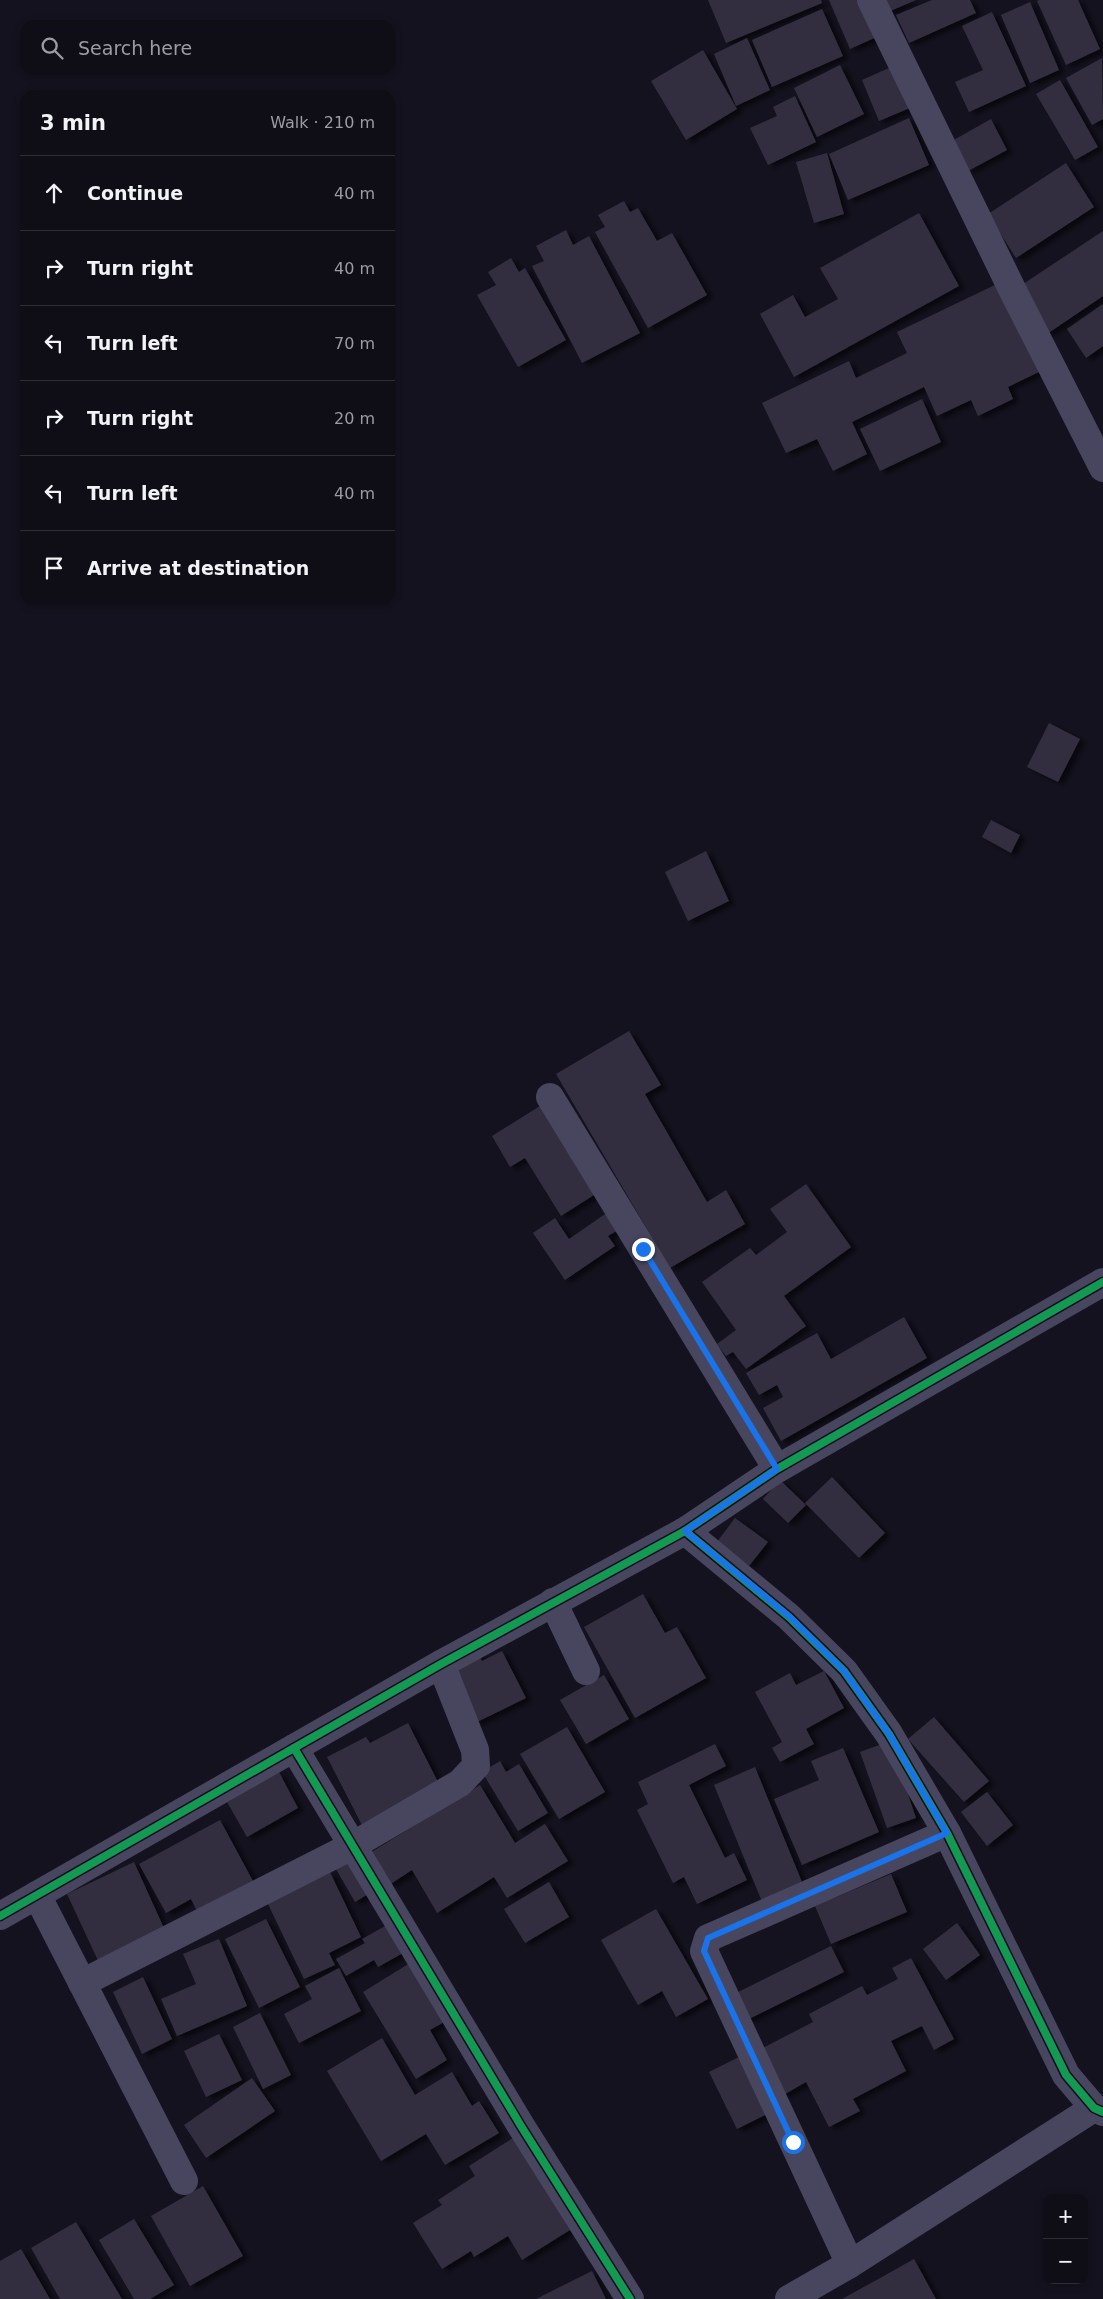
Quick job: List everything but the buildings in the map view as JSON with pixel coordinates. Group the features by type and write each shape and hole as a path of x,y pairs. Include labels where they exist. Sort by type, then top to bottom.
{"street":[{"path":"871,0 1017,298 1103,468"},
{"path":"550,1097 777,1469"},
{"path":"0,1916 441,1664 685,1531 777,1469 1103,1282"},
{"path":"685,1531 790,1617 844,1671 889,1734 947,1833 1066,2075 1098,2110 850,2264 789,2299"},
{"path":"553,1602 586,1671"},
{"path":"82,1983 352,1846 460,1783 476,1766 475,1750 441,1664"},
{"path":"294,1748 521,2126 630,2299"},
{"path":"850,2264 704,1951 704,1946 708,1938 947,1833"},
{"path":"37,1896 184,2181"}],"cycle path":[{"path":"0,1916 441,1664 685,1531 777,1469 1103,1282"},
{"path":"685,1531 789,1617 844,1671 889,1734 947,1833 1066,2075 1094,2108 1103,2112"},
{"path":"294,1748 521,2126 630,2299"}],"route":[{"path":"643,1249 777,1469 685,1531 790,1617 844,1671 889,1734 947,1833 708,1938 704,1946 704,1951 793,2142"}]}
